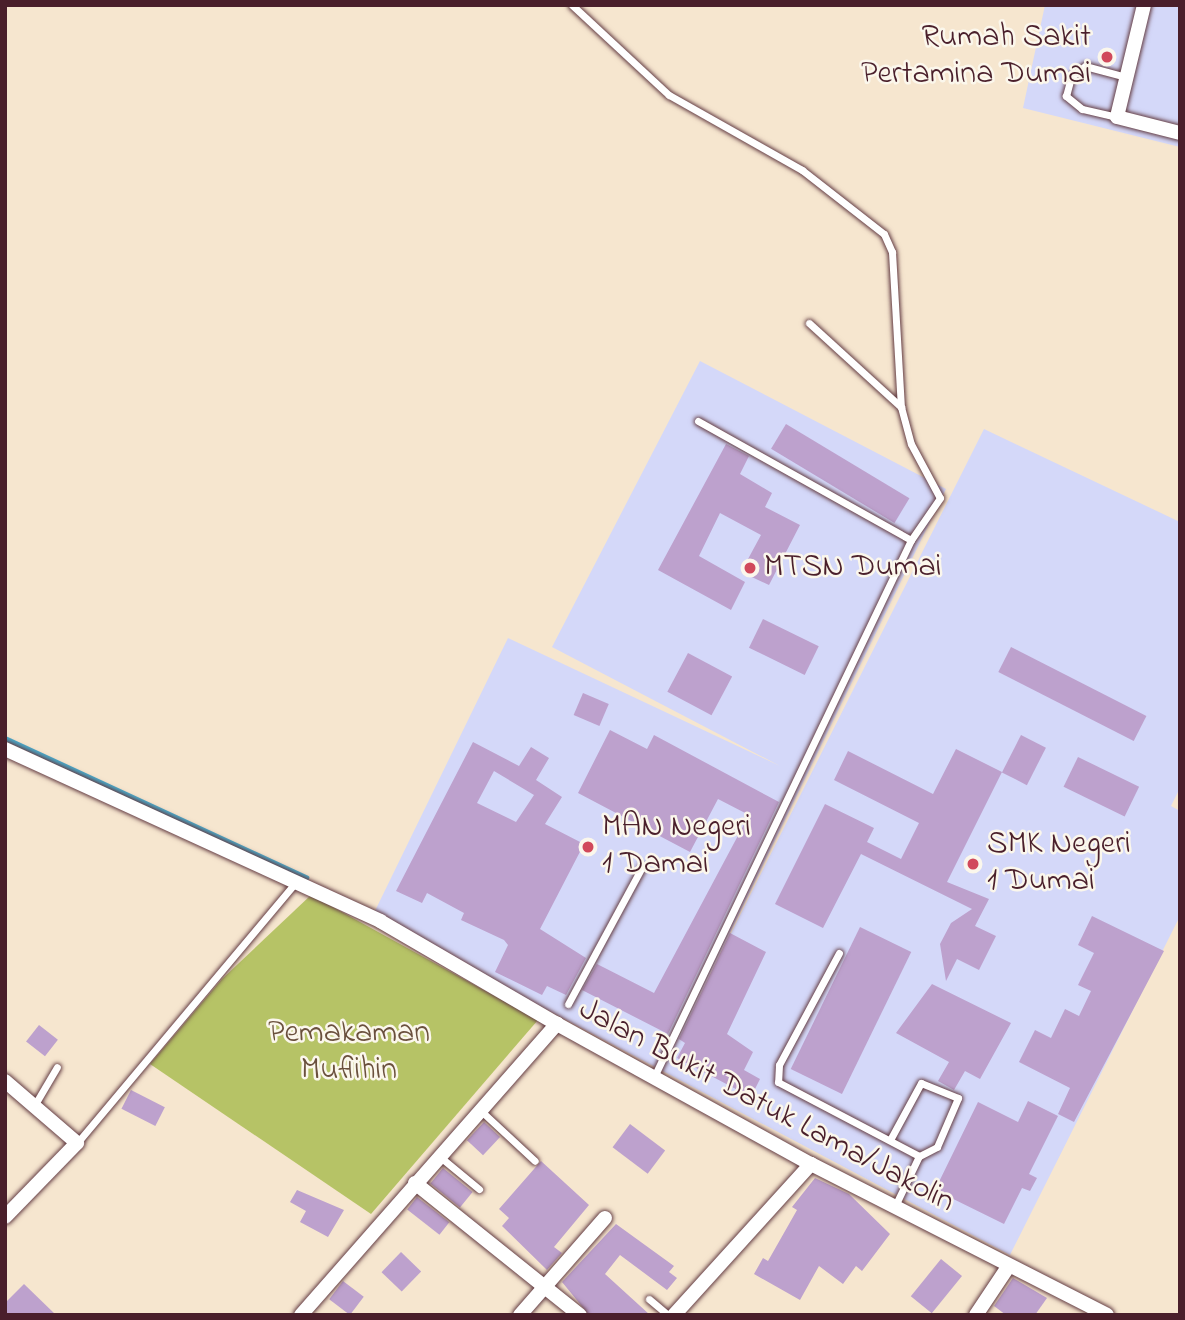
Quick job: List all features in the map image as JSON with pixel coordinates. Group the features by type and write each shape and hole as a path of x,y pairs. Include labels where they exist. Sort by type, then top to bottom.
{"street":[{"path":"1144,5 1117,117 1180,133"},
{"path":"5,749 297,881 560,1018"},
{"name":"Jalan Bukit Datuk Lama/Jakolin","path":"301,1315 560,1018 653,1079 1008,1267 1107,1315"},
{"path":"5,1081 77,1143 5,1217"},
{"path":"671,1315 811,1164"},
{"path":"415,1183 580,1315"},
{"path":"520,1315 605,1217"},
{"path":"976,1315 1008,1267"}],"lane":[{"path":"572,5 669,95 802,170 884,234 892,252 901,407 911,444 940,495 911,540 789,807 653,1079"},
{"path":"1117,117 1082,109 1066,96 1071,77 1085,66 1126,77"},
{"path":"809,323 901,407"},
{"path":"698,421 911,540"},
{"path":"568,1004 642,866"},
{"path":"77,1143 297,881"},
{"path":"839,953 777,1077 782,1087 919,1156"},
{"path":"33,1107 57,1067"},
{"path":"890,1140 921,1083 954,1095 958,1107 937,1147 919,1156 895,1206"},
{"path":"479,1109 535,1161"},
{"path":"439,1156 479,1189"},
{"path":"649,1299 671,1315"}],"shaded area":[{"name":"Rumah Sakit Pertamina Dumai","path":"1045,5 1180,5 1180,147 1023,108"},
{"path":"700,361 946,489 689,1017 984,429 1180,522 1180,788 1171,806 1180,811 1180,916 1010,1255 372,917 508,638 780,766 552,647"}],"green space":[{"name":"Pemakaman Muflihin","path":"311,895 538,1020 371,1214 150,1064 222,979"}],"building":[{"path":"786,424 909,498 894,523 771,449"},
{"path":"726,444 749,456 740,474 772,493 765,507 800,525 769,585 741,572 761,535 720,513 699,556 745,582 731,610 658,570"},
{"path":"763,619 819,646 805,675 749,648"},
{"path":"1011,647 1146,716 1134,741 998,672"},
{"path":"688,653 732,676 711,715 667,692"},
{"path":"583,693 609,704 599,726 574,715"},
{"path":"610,730 647,749 654,735 779,802 668,1034 582,990 597,964 654,993 749,815 718,799 690,852 578,793"},
{"path":"1021,735 1046,748 1027,785 1002,772"},
{"path":"473,742 519,766 531,747 549,758 536,780 562,797 545,824 584,844 540,929 586,958 566,995 547,986 542,995 495,972 508,945 504,940 461,920 464,913 427,893 422,903 396,891","holes":["494,771 534,795 516,822 477,803"]},
{"path":"956,749 1002,772 947,882 989,899 975,926 996,936 979,970 957,959 946,981 940,944 951,923 972,909 861,854 823,928 775,904 825,804 874,828 867,842 901,859 919,823 834,780 848,751 933,794"},
{"path":"1078,757 1139,787 1125,816 1064,787"},
{"path":"1092,916 1164,951 1074,1122 1058,1114 1070,1088 1019,1062 1035,1030 1051,1038 1065,1009 1079,1016 1091,991 1078,985 1094,953 1078,945"},
{"path":"860,927 911,952 842,1094 791,1069"},
{"path":"730,933 766,952 727,1034 753,1052 744,1070 760,1079 751,1097 677,1058 685,1043 679,1039"},
{"path":"932,984 1011,1023 980,1079 965,1071 954,1090 938,1081 949,1062 896,1033"},
{"path":"39,1025 58,1040 45,1056 26,1042"},
{"path":"131,1090 165,1107 155,1126 121,1109"},
{"path":"1028,1101 1058,1116 1029,1174 1037,1178 1030,1191 1022,1188 1004,1224 935,1190 978,1102 1018,1122"},
{"path":"484,1122 500,1137 483,1155 467,1140"},
{"path":"630,1124 665,1150 648,1174 613,1147"},
{"path":"541,1161 589,1205 554,1247 562,1253 547,1270 502,1226 509,1218 499,1209"},
{"path":"443,1168 473,1192 460,1207 430,1184"},
{"path":"815,1178 849,1194 890,1234 862,1271 856,1266 843,1284 819,1266 800,1300 754,1274 763,1258 768,1261 797,1210 792,1207"},
{"path":"297,1190 344,1210 328,1237 300,1222 306,1211 290,1202"},
{"path":"417,1197 449,1222 439,1235 407,1210"},
{"path":"616,1224 674,1266 669,1272 677,1278 667,1290 620,1255 605,1274 650,1315 589,1315 562,1282"},
{"path":"401,1252 421,1271 402,1292 382,1272"},
{"path":"941,1259 962,1276 932,1313 911,1296"},
{"path":"1013,1278 1047,1298 1035,1315 1006,1315 994,1306"},
{"path":"343,1281 364,1297 350,1315 329,1299"},
{"path":"24,1284 56,1315 5,1315 5,1303"}],"waterway":[{"path":"5,738 306,877"}],"place":[{"name":"Rumah Sakit Pertamina Dumai","path":"1107,57"},
{"name":"MTSN Dumai","path":"750,568"},
{"name":"MAN Negeri 1 Damai","path":"588,847"},
{"name":"SMK Negeri 1 Dumai","path":"973,864"}]}
